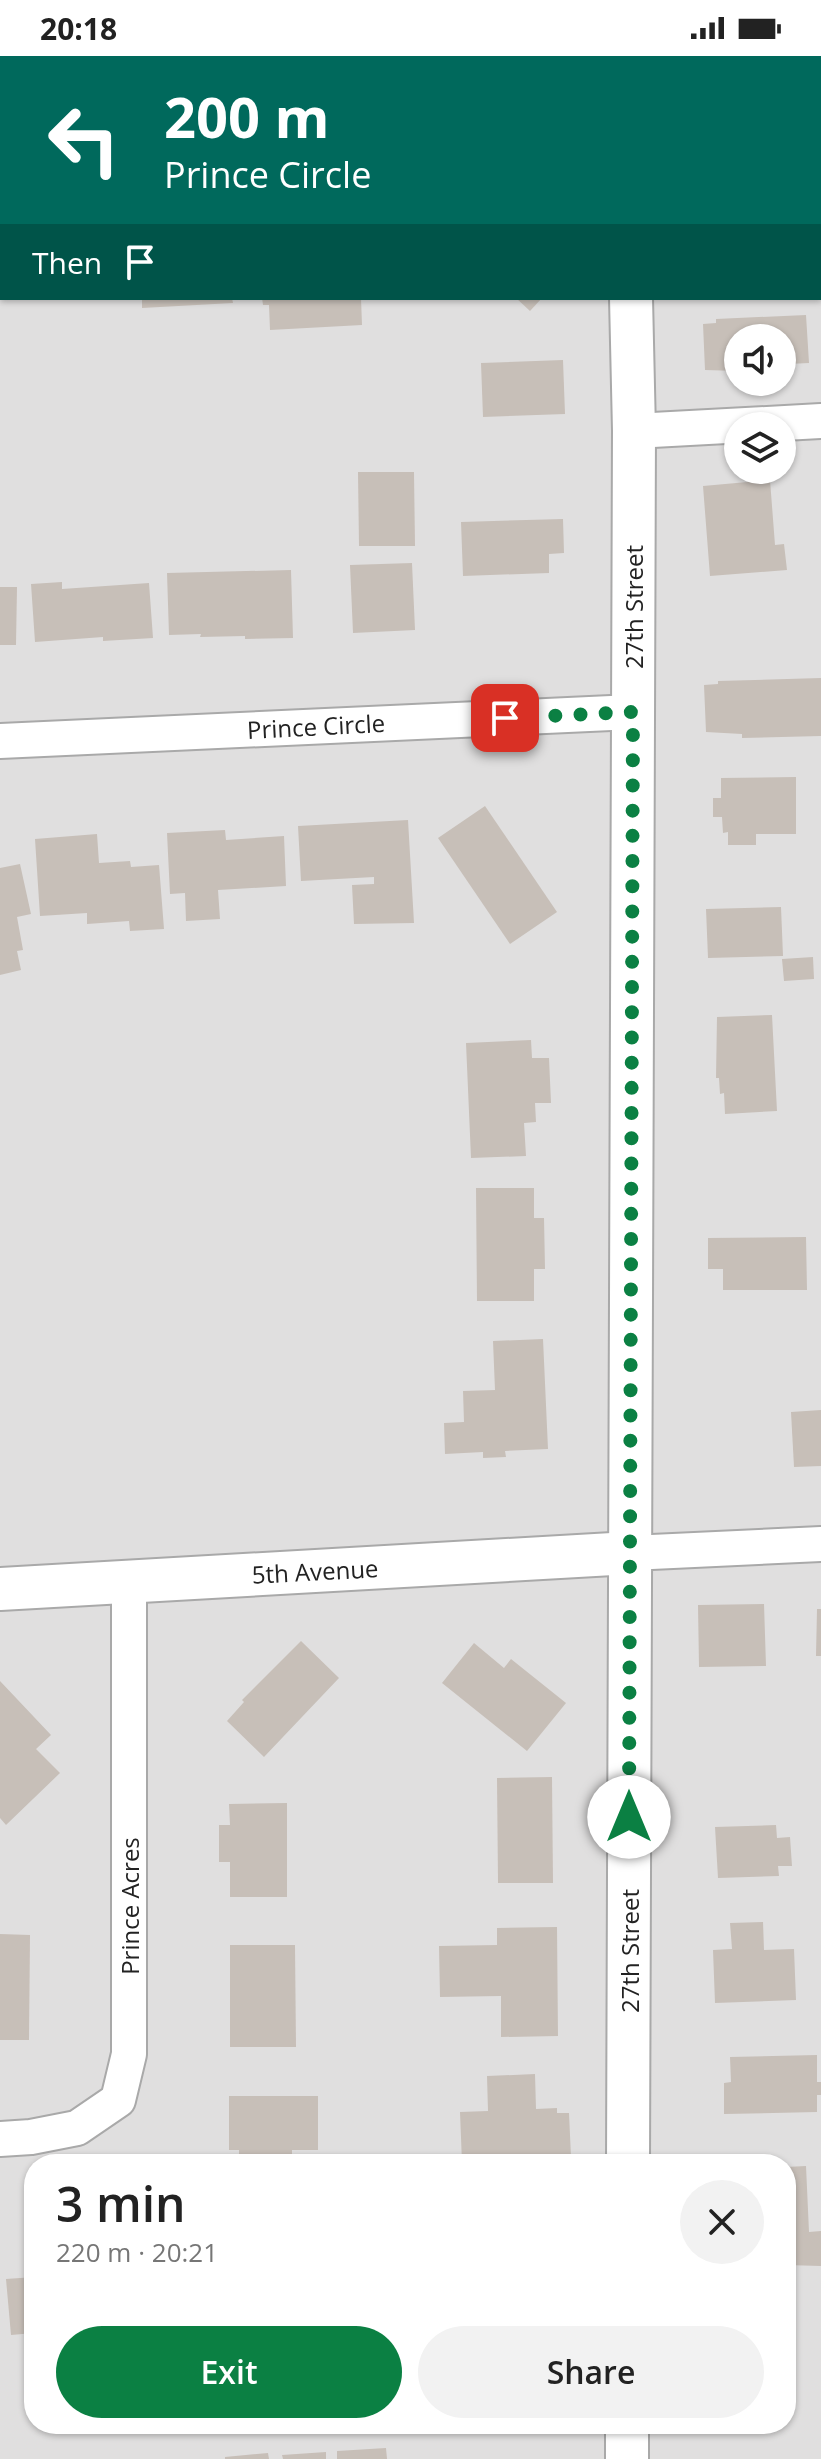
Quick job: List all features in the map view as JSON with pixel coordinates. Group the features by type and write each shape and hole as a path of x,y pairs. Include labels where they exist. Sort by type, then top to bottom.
{"street":[{"name":"27th Street","path":"628,2154 634,431 631,300"},
{"path":"634,431 821,421"},
{"name":"Prince Circle","path":"0,741 633,712"},
{"path":"630,1553 821,1544"},
{"name":"5th Avenue","path":"0,1589 630,1553"},
{"name":"Prince Acres","path":"0,2139 31,2137 77,2128 118,2100 129,2054 129,1582"},
{"path":"627,2434 627,2459"}],"shaded area":[{"path":"0,300 821,300 821,2459 0,2459"}],"building":[{"path":"142,300 232,300 233,303 142,308"},
{"path":"262,300 361,300 362,325 270,330 269,305 263,305"},
{"path":"518,300 540,300 530,311"},
{"path":"806,315 809,363 796,364 796,324 724,324 724,371 705,370 703,324 716,323 716,319"},
{"path":"563,360 565,414 483,417 481,363"},
{"path":"358,472 414,472 415,546 359,546"},
{"path":"770,484 775,545 784,544 787,570 710,576 703,486"},
{"path":"563,519 564,553 549,554 549,573 463,576 461,522"},
{"path":"412,563 415,630 353,633 350,565"},
{"path":"291,570 293,638 169,635 167,573"},
{"path":"62,582 62,589 149,583 153,638 103,641 103,637 35,642 31,584"},
{"path":"0,587 17,587 16,645 0,645"},
{"path":"821,678 821,736 742,738 742,734 706,732 704,685 718,684 718,681"},
{"path":"796,777 796,834 756,834 756,845 728,845 728,832 723,833 722,817 713,817 713,798 721,798 721,778"},
{"path":"485,806 557,912 510,944 438,838"},
{"path":"408,820 414,923 354,924 352,885 374,884 374,877 301,881 298,826"},
{"path":"225,830 226,840 284,836 286,886 218,890 220,919 186,921 185,893 170,894 167,833"},
{"path":"97,834 99,863 130,861 131,867 159,865 164,929 130,931 129,921 87,924 87,913 40,916 35,839"},
{"path":"20,864 31,914 17,917 23,950 17,951 21,970 0,975 0,868"},
{"path":"781,907 783,956 708,958 706,909"},
{"path":"813,957 814,979 784,981 782,959"},
{"path":"772,1015 777,1111 725,1114 724,1093 720,1094 719,1078 716,1078 717,1017"},
{"path":"531,1040 532,1058 549,1058 551,1103 535,1103 536,1122 524,1123 526,1156 471,1158 466,1043"},
{"path":"476,1188 534,1188 534,1218 544,1218 545,1269 534,1269 534,1301 477,1301"},
{"path":"806,1237 807,1290 723,1290 723,1269 708,1269 708,1238"},
{"path":"543,1339 548,1449 505,1451 506,1457 483,1458 483,1452 445,1454 444,1423 464,1422 463,1391 495,1390 493,1341"},
{"path":"821,1410 821,1466 794,1467 791,1412"},
{"path":"764,1604 766,1666 699,1667 698,1605"},
{"path":"817,1609 821,1609 821,1656 816,1656"},
{"path":"301,1641 339,1678 264,1757 227,1721 244,1702 242,1700"},
{"path":"474,1643 504,1668 511,1659 566,1703 527,1751 442,1683"},
{"path":"0,1681 51,1735 36,1749 60,1773 6,1825 0,1818"},
{"path":"552,1777 553,1883 498,1883 497,1778"},
{"path":"287,1803 287,1897 230,1897 230,1862 219,1862 219,1825 230,1825 229,1804"},
{"path":"776,1825 777,1838 790,1837 792,1866 778,1866 779,1876 718,1878 715,1827"},
{"path":"763,1922 764,1950 794,1949 796,2000 715,2003 713,1950 732,1949 730,1923"},
{"path":"557,1927 558,2036 501,2037 501,1996 440,1997 439,1946 497,1945 497,1928"},
{"path":"0,1934 30,1935 29,2040 0,2040"},
{"path":"230,1945 295,1945 296,2047 230,2047"},
{"path":"817,2055 817,2082 821,2082 821,2095 817,2095 817,2112 724,2114 724,2083 731,2082 730,2057"},
{"path":"535,2074 536,2109 557,2108 557,2113 569,2113 571,2154 462,2154 460,2112 488,2111 487,2076"},
{"path":"229,2096 318,2096 318,2150 292,2150 292,2154 239,2154 239,2150 229,2150"},
{"path":"796,2166 806,2166 809,2232 821,2231 821,2266 796,2265"},
{"path":"24,2278 24,2334 11,2335 6,2279"},
{"path":"386,2448 387,2459 337,2459 337,2451"},
{"path":"326,2452 326,2459 283,2459 282,2455"},
{"path":"268,2453 269,2459 225,2459 225,2457"}],"route":[{"path":"505,718 633,712 629,1817"}]}
